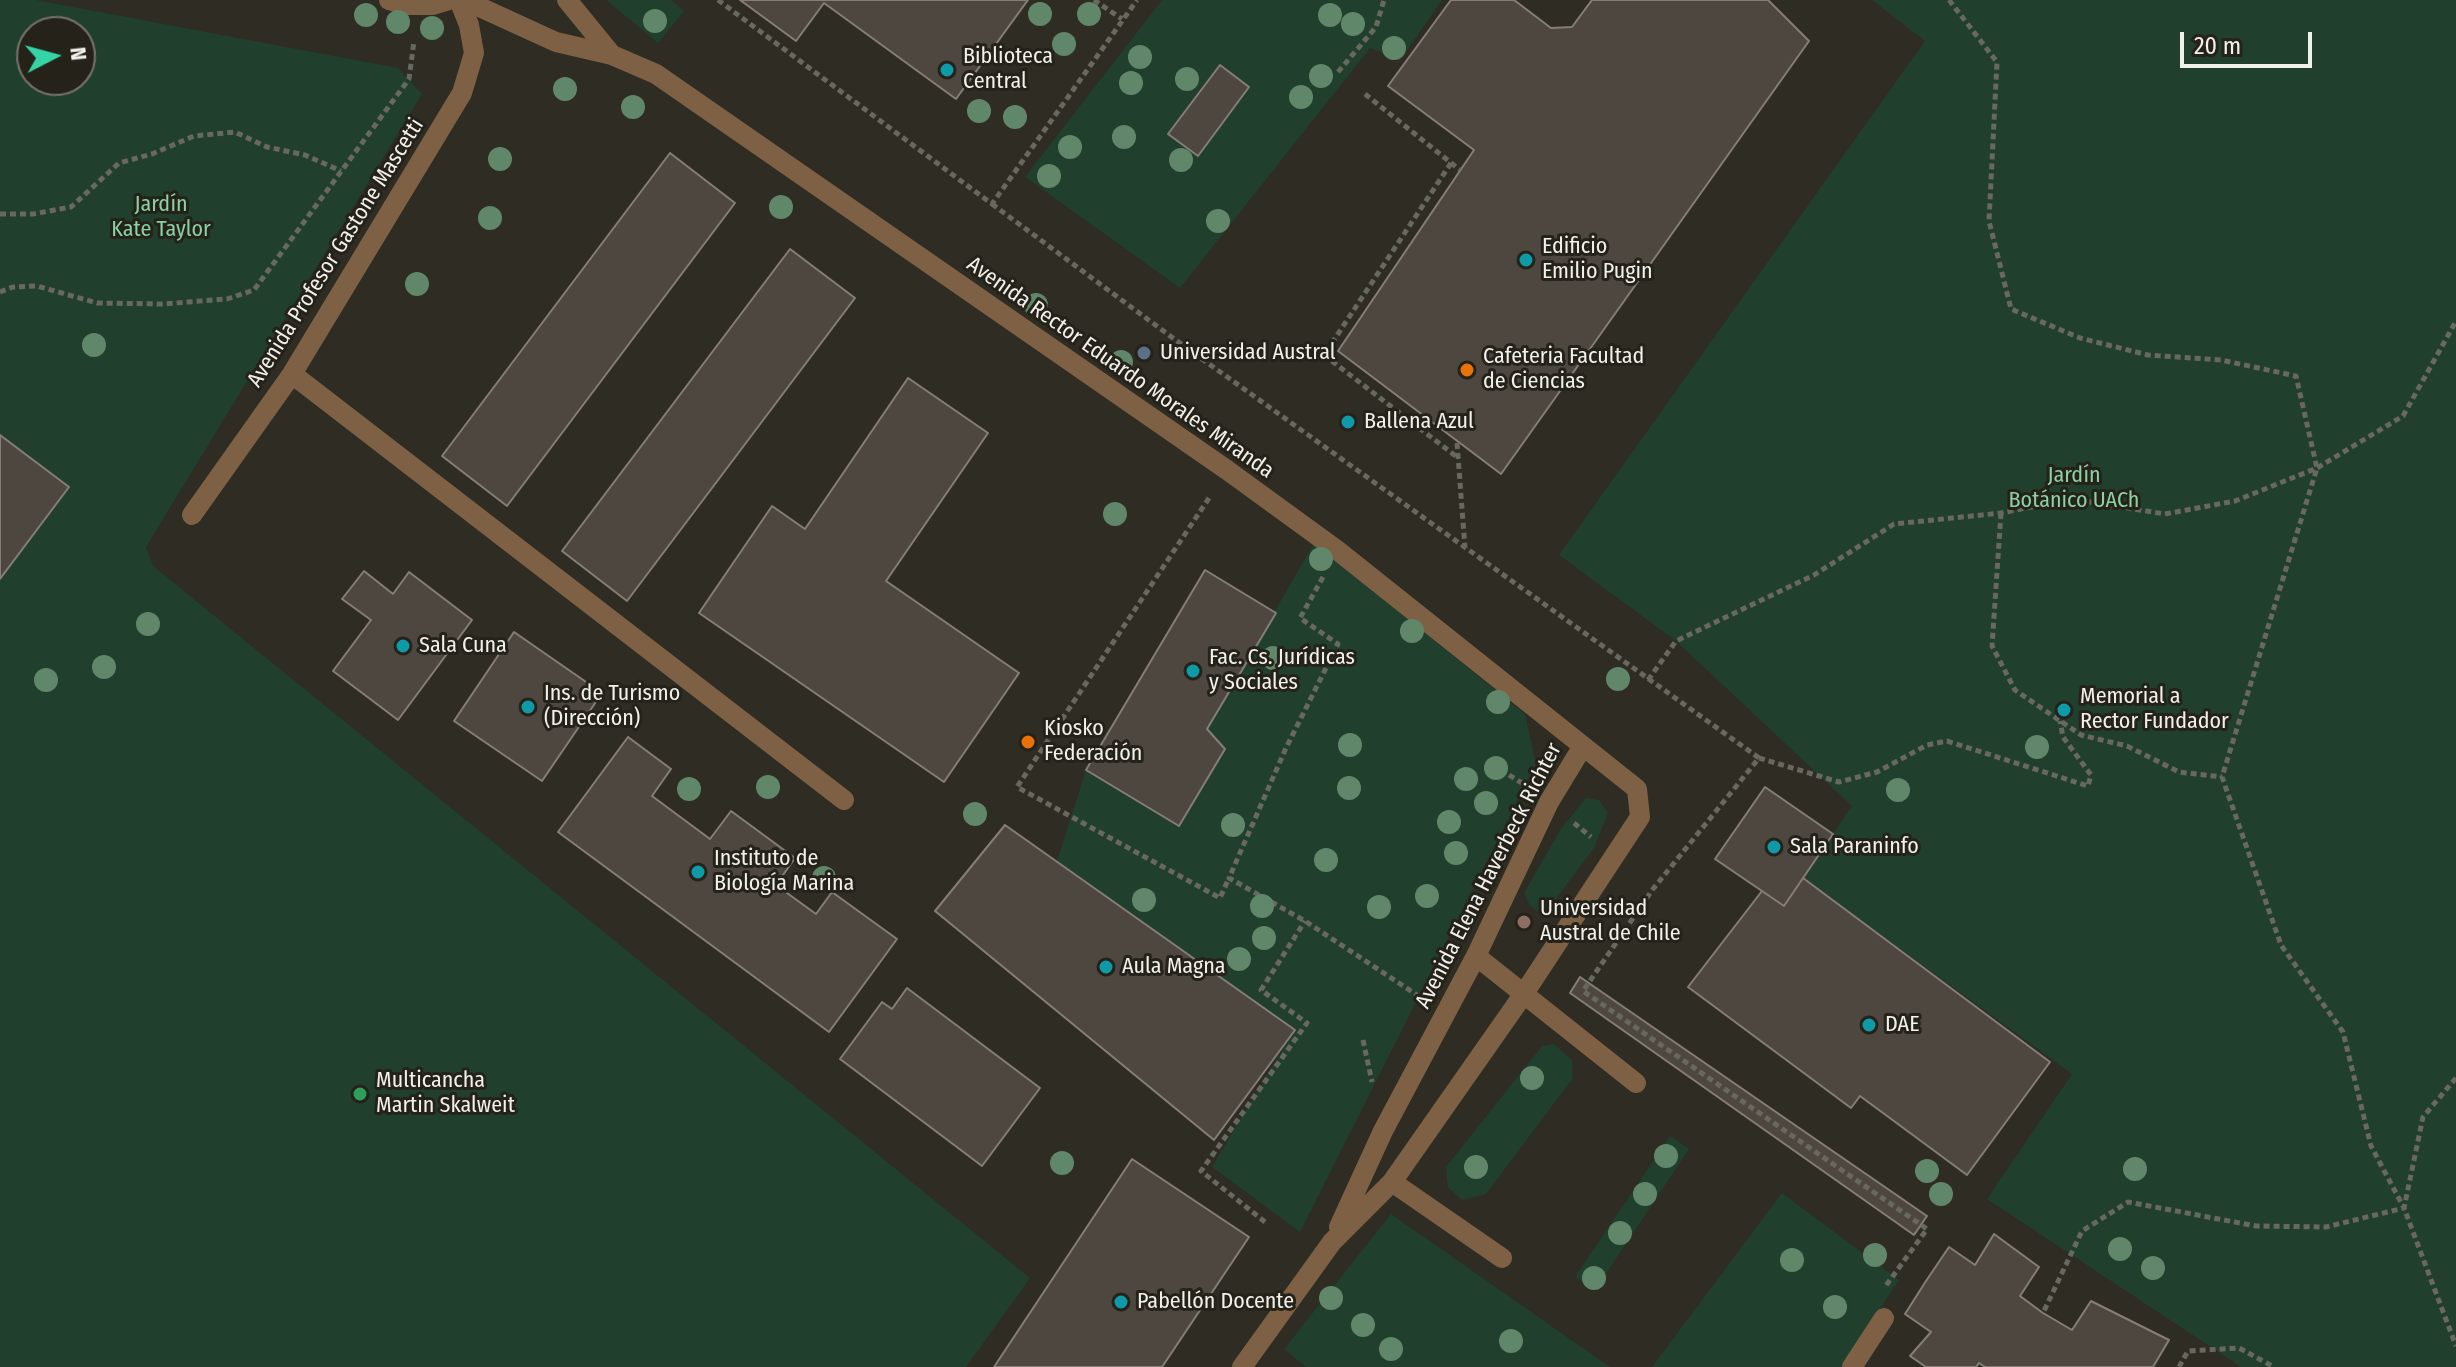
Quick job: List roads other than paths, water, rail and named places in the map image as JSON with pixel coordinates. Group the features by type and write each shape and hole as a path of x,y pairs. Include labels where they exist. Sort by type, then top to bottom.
{"lane":[{"path":"389,0 407,5 433,5 449,0"},
{"name":"Avenida Rector Eduardo Morales Miranda","path":"462,0 556,42 612,55 656,74 1227,470 1337,550 1583,746"},
{"name":"Avenida Profesor Gastone Mascetti","path":"192,515 292,374 462,93 474,53 462,0"},
{"name":"Avenida Rector Eduardo Morales Miranda","path":"567,0 612,55"},
{"path":"292,374 844,800"},
{"name":"Avenida Elena Haverbeck Richter","path":"1243,1367 1332,1242 1392,1182 1523,995 1616,858 1640,817 1637,789 1583,746 1549,802 1476,956 1383,1131 1332,1242"},
{"path":"1476,956 1636,1083"},
{"path":"1392,1182 1502,1258"},
{"path":"1852,1367 1884,1318"}],"place":[{"name":"Biblioteca Central","path":"947,70"},
{"name":"Edificio Emilio Pugin","path":"1526,260"},
{"name":"Universidad Austral","path":"1144,353"},
{"name":"Cafeteria Facultad de Ciencias","path":"1467,370"},
{"name":"Ballena Azul","path":"1348,422"},
{"name":"Sala Cuna","path":"403,646"},
{"name":"Fac. Cs. Jurídicas y Sociales","path":"1193,671"},
{"name":"Ins. de Turismo (Dirección)","path":"528,707"},
{"name":"Memorial a Rector Fundador","path":"2064,710"},
{"name":"Kiosko Federación","path":"1028,742"},
{"name":"Sala Paraninfo","path":"1774,847"},
{"name":"Instituto de Biología Marina","path":"698,872"},
{"name":"Universidad Austral de Chile","path":"1524,922"},
{"name":"Aula Magna","path":"1106,967"},
{"name":"DAE","path":"1869,1025"},
{"name":"Multicancha Martin Skalweit","path":"360,1094"},
{"name":"Pabellón Docente","path":"1121,1302"}],"park label":[{"name":"Jardín Kate Taylor","path":"161,218"},
{"name":"Jardín Botánico UACh","path":"2074,488"}]}
